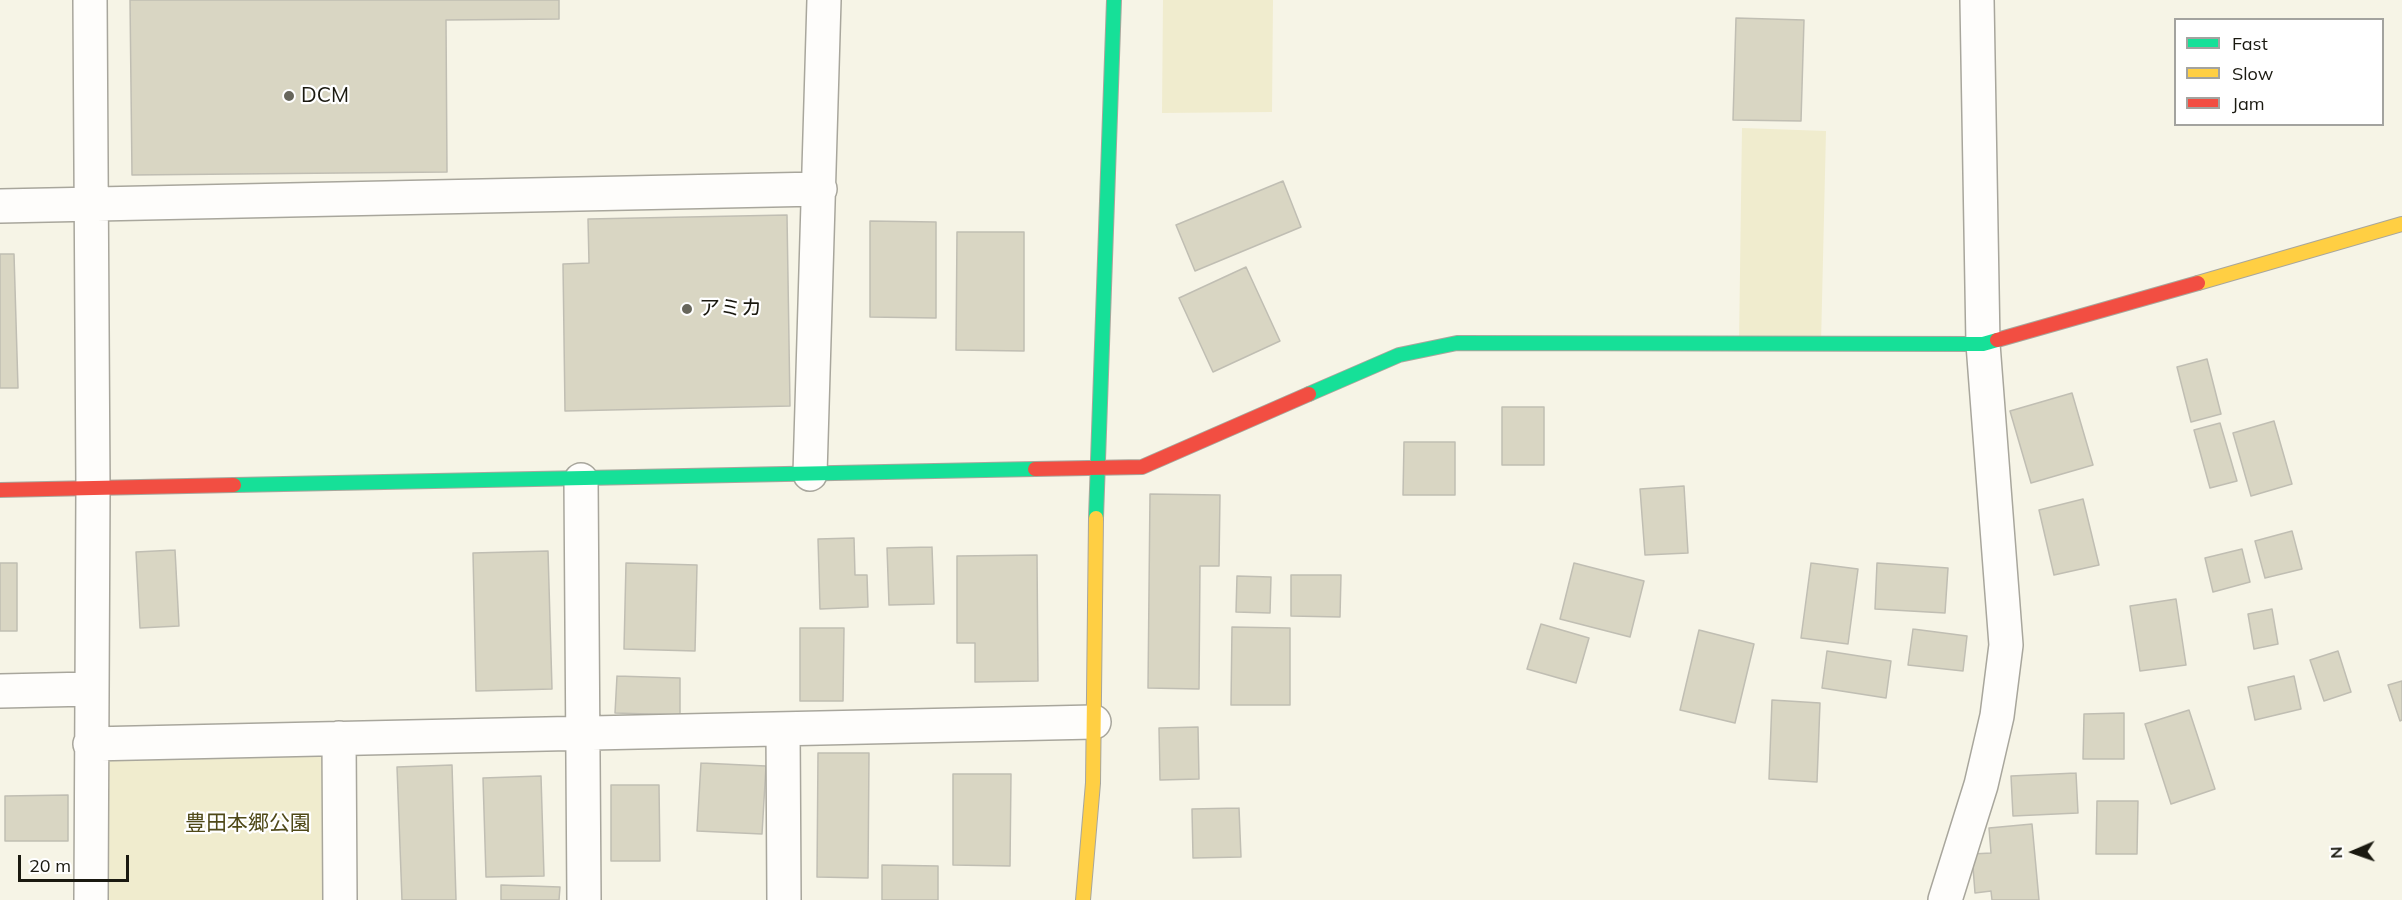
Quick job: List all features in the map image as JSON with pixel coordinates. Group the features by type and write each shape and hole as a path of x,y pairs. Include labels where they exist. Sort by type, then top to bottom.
{"street":[{"path":"90,0 93,488 91,900"},
{"path":"810,474 824,0"},
{"path":"1083,900 1093,783 1096,469 1114,0"},
{"path":"1945,900 1981,785 1997,716 2006,645 1983,344 1977,0"},
{"path":"0,206 820,189"},
{"path":"0,490 1142,467 1399,355 1457,343 1983,344 2402,224"},
{"path":"581,480 584,900"},
{"path":"0,691 91,689"},
{"path":"90,744 1094,722"},
{"path":"783,729 784,900"},
{"path":"339,738 340,900"}],"green space":[{"path":"1163,0 1273,0 1272,112 1162,113"},
{"path":"1742,128 1826,131 1821,344 1739,343"},
{"name":"豊田本郷公園","path":"323,739 327,900 92,900 90,762"}],"building":[{"name":"DCM","path":"130,0 559,0 559,19 446,20 447,172 132,175"},
{"path":"1736,18 1804,20 1801,121 1733,120"},
{"path":"1283,181 1301,227 1195,271 1176,225"},
{"path":"787,215 790,406 565,411 563,264 589,263 588,219"},
{"path":"870,221 936,222 936,318 870,317"},
{"path":"957,232 1024,232 1024,351 956,350"},
{"path":"0,254 14,254 18,388 0,388"},
{"path":"1246,267 1280,341 1213,372 1179,298"},
{"path":"2207,359 2221,414 2191,422 2177,367"},
{"path":"2072,393 2093,465 2031,483 2010,411"},
{"path":"1502,407 1544,407 1544,465 1502,465"},
{"path":"2274,421 2292,484 2251,496 2233,433"},
{"path":"2220,423 2237,481 2210,488 2194,430"},
{"path":"1404,442 1455,442 1455,495 1403,495"},
{"path":"1684,486 1688,553 1645,555 1640,489"},
{"path":"1150,494 1220,495 1219,566 1200,566 1199,689 1148,688"},
{"path":"2083,499 2099,565 2054,575 2039,510"},
{"path":"2292,531 2302,569 2265,578 2255,541"},
{"path":"854,538 855,575 867,575 868,607 820,609 818,539"},
{"path":"932,547 934,604 889,605 887,548"},
{"path":"2242,549 2250,582 2213,592 2205,558"},
{"path":"175,550 179,626 140,628 136,552"},
{"path":"548,551 552,689 476,691 473,553"},
{"path":"1037,555 1038,681 975,682 975,643 957,643 957,556"},
{"path":"0,563 17,563 17,631 0,631"},
{"path":"626,563 697,565 695,651 624,649"},
{"path":"1574,563 1644,581 1630,637 1560,619"},
{"path":"1811,563 1858,569 1848,644 1801,638"},
{"path":"1877,563 1948,568 1945,613 1875,609"},
{"path":"1291,575 1341,575 1340,617 1291,616"},
{"path":"1237,576 1271,577 1270,613 1236,612"},
{"path":"2176,599 2186,665 2140,671 2130,606"},
{"path":"2272,609 2278,644 2254,649 2248,614"},
{"path":"1541,624 1589,638 1576,683 1527,669"},
{"path":"1232,627 1290,628 1290,705 1231,705"},
{"path":"800,628 844,628 843,701 800,701"},
{"path":"1913,629 1967,636 1963,671 1908,665"},
{"path":"1699,630 1754,644 1735,723 1680,710"},
{"path":"1827,651 1891,661 1886,698 1822,688"},
{"path":"2338,651 2351,692 2324,701 2310,660"},
{"path":"617,676 680,678 680,715 615,713"},
{"path":"2294,676 2301,709 2255,720 2248,687"},
{"path":"2402,681 2402,720 2400,721 2388,685"},
{"path":"1772,700 1820,703 1817,782 1769,779"},
{"path":"2189,710 2215,789 2171,804 2145,724"},
{"path":"2124,713 2124,759 2083,759 2084,714"},
{"path":"1198,727 1199,779 1160,780 1159,728"},
{"path":"818,753 869,753 868,878 817,877"},
{"path":"701,763 766,766 762,834 697,831"},
{"path":"452,765 456,900 402,900 397,767"},
{"path":"2076,773 2078,813 2013,816 2011,776"},
{"path":"953,774 1011,774 1010,866 953,865"},
{"path":"541,776 544,876 486,877 483,778"},
{"path":"611,785 659,785 660,861 611,861"},
{"path":"68,795 68,841 5,841 5,796"},
{"path":"2097,801 2138,801 2137,854 2096,854"},
{"path":"1239,808 1241,857 1193,858 1192,809"},
{"path":"2032,824 2039,900 1992,900 1991,891 1975,893 1972,854 1991,853 1989,828"},
{"path":"882,865 938,866 938,900 882,900"},
{"path":"501,885 560,887 559,900 501,900"}],"traffic: fast":[{"path":"1096,518 1114,0"},
{"path":"1309,394 1399,355 1457,343 1983,344 1997,340"},
{"path":"234,485 1035,469"}],"traffic: slow":[{"path":"2198,283 2402,224"},
{"path":"1083,900 1093,783 1096,518"}],"traffic: jam":[{"path":"1997,340 2198,283"},
{"path":"1035,469 1142,467 1309,394"},
{"path":"0,490 234,485"}],"place":[{"name":"DCM","path":"289,96"},
{"name":"アミカ","path":"687,309"}]}
